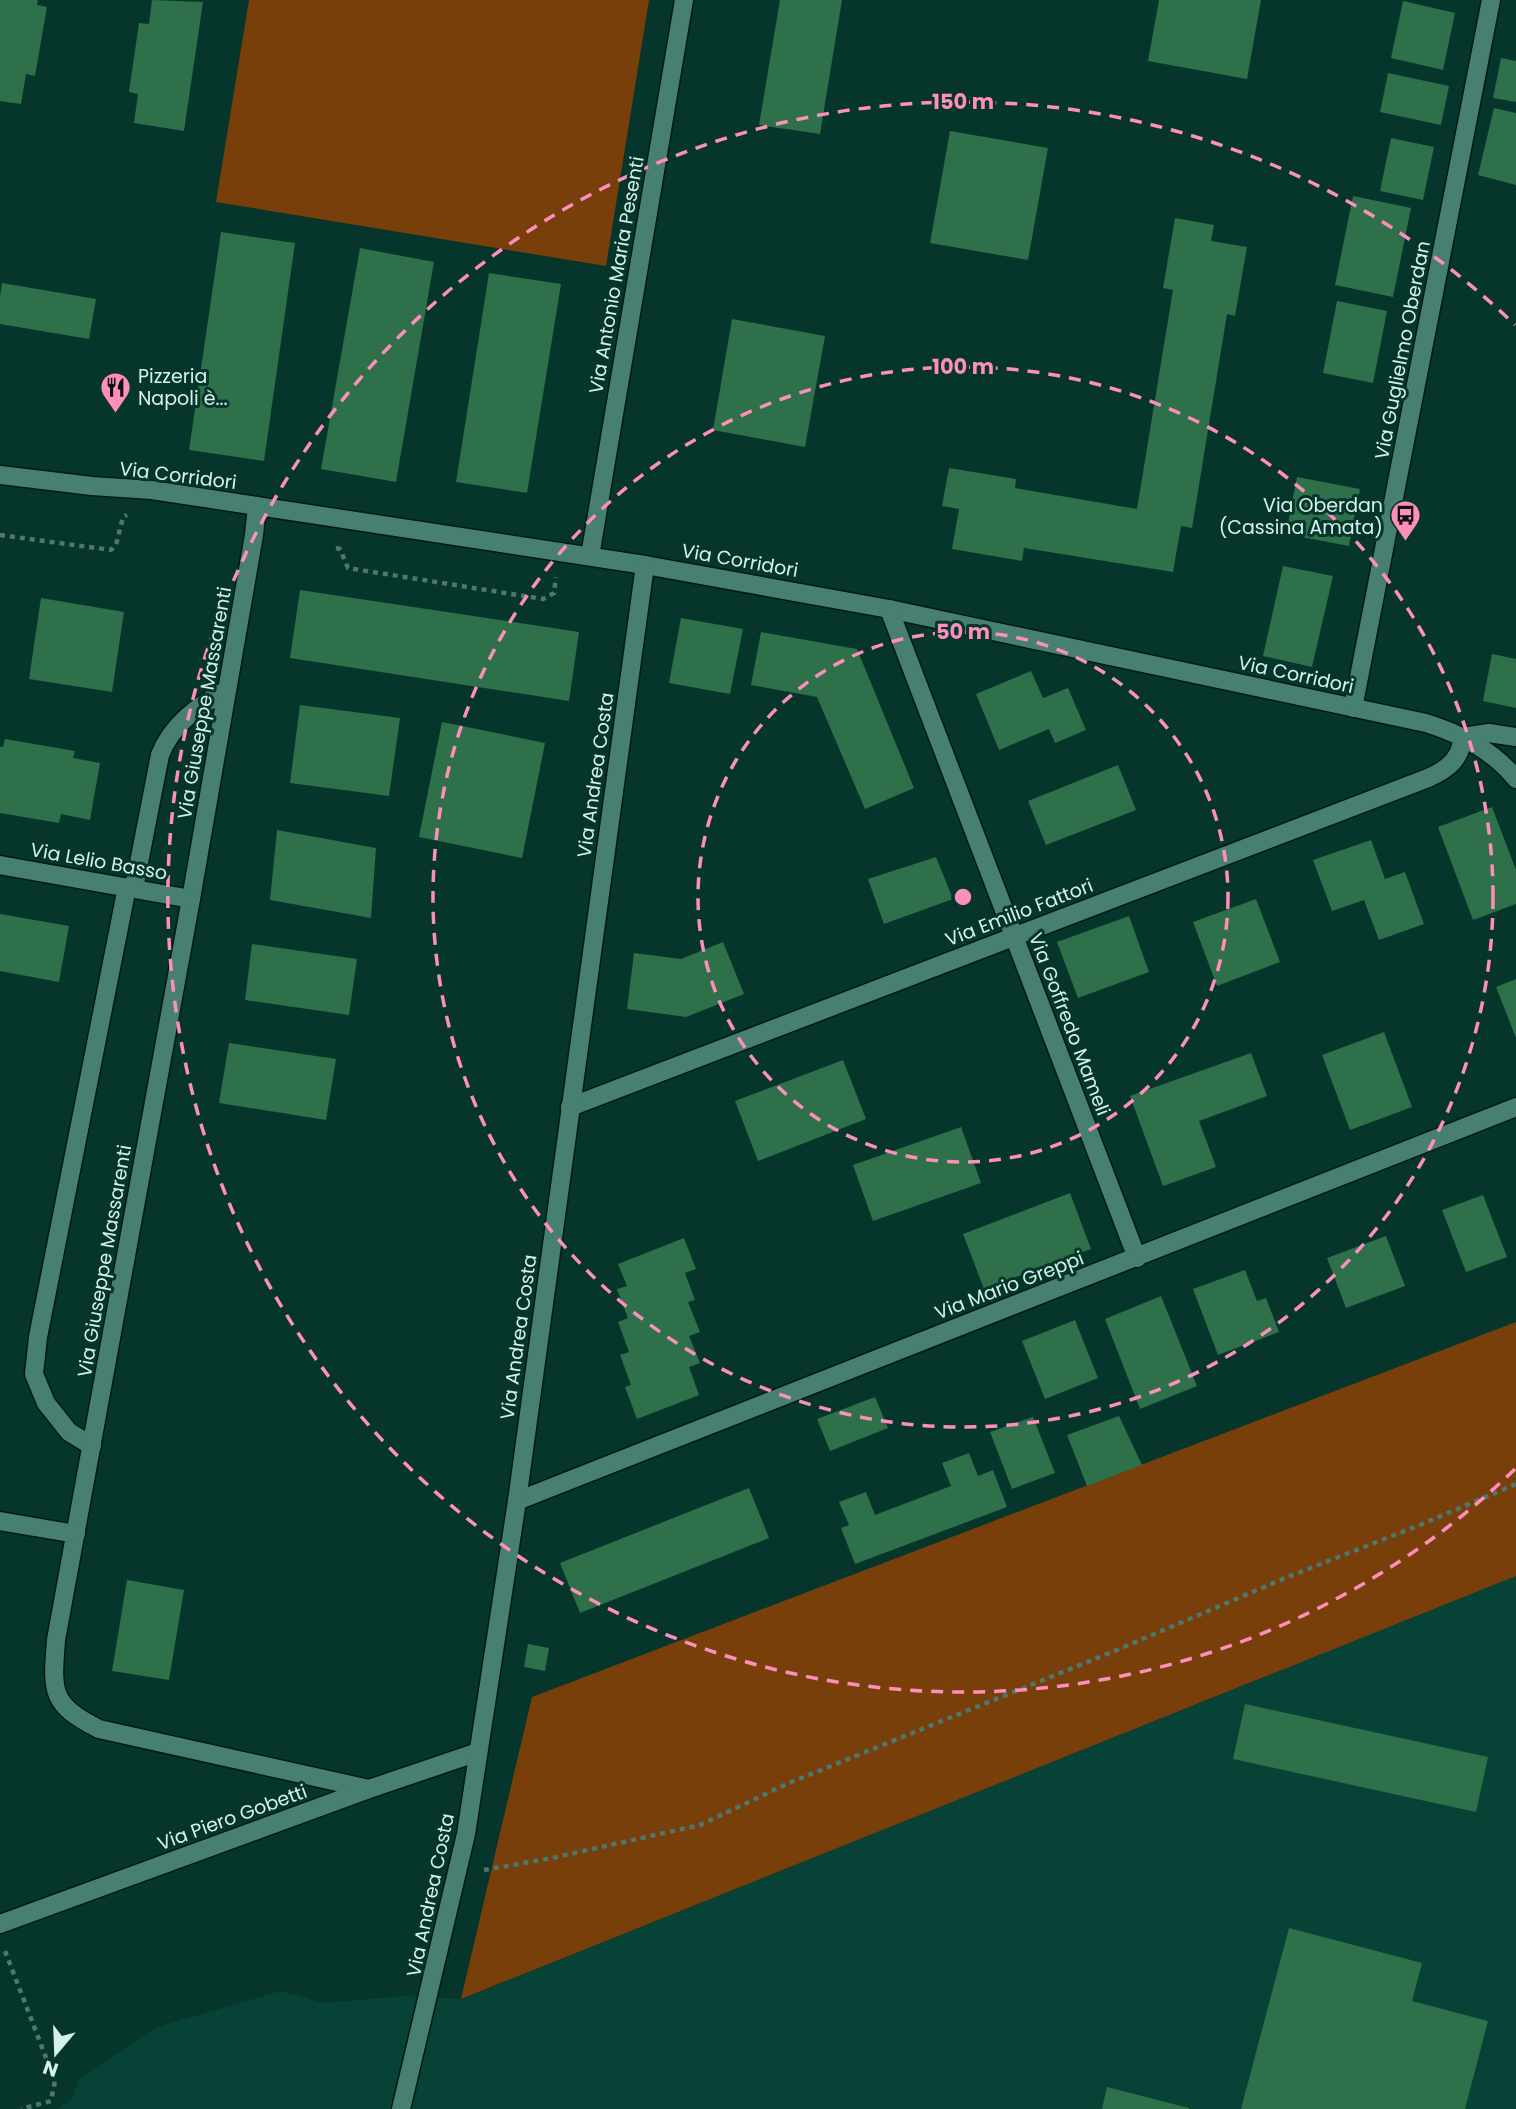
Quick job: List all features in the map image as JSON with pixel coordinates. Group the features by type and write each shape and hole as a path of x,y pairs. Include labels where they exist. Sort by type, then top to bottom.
{"street":[{"name":"Via Antonio Maria Pesenti","path":"590,556 684,0"},
{"name":"Via Guglielmo Oberdan","path":"1353,708 1491,0"},
{"name":"Via Corridori","path":"0,475 58,483 152,489 590,556 890,609 1426,723 1486,750 1506,766 1516,779"},
{"name":"Via Giuseppe Massarenti","path":"257,506 191,899 56,1640 53,1679 60,1702 77,1718 99,1730 369,1789"},
{"name":"Via Andrea Costa","path":"401,2109 466,1834 517,1501 645,565"},
{"name":"Via Goffredo Mameli","path":"890,609 1137,1258"},
{"path":"92,1447 69,1432 46,1403 34,1374 38,1337 160,755 165,741 176,727 201,704 228,690"},
{"path":"1462,737 1489,733 1516,737"},
{"name":"Via Emilio Fattori","path":"570,1107 1428,778 1452,764 1458,756 1462,737"},
{"name":"Via Lelio Basso","path":"0,865 191,899"},
{"name":"Via Mario Greppi","path":"517,1501 1516,1108"},
{"path":"0,1521 76,1534"},
{"name":"Via Piero Gobetti","path":"0,1924 478,1752"}],"path":[{"path":"0,535 111,550 116,545 123,517 128,515"},
{"path":"327,547 340,549 348,568 543,599 554,593 560,552"},
{"path":"456,1874 552,1858 700,1825 789,1783 1516,1484"},
{"path":"0,1938 55,2081 51,2101 21,2109"}],"shaded area":[{"path":"249,0 649,0 606,266 216,202"},
{"path":"1516,1322 1516,1576 461,1999 532,1697"},
{"path":"1516,1576 1516,2109 57,2109 72,2099 79,2078 160,2026 281,1991 323,2003 403,1996 462,1999"}],"building":[{"path":"0,0 38,0 37,5 47,7 35,76 26,74 21,104 0,101"},
{"path":"152,0 203,2 184,131 134,123 138,94 129,92 139,23 149,24"},
{"path":"780,0 842,0 820,134 759,125"},
{"path":"1159,0 1261,0 1247,79 1148,61"},
{"path":"1403,1 1455,13 1443,70 1391,58"},
{"path":"1501,58 1516,61 1516,102 1493,98"},
{"path":"1388,73 1449,86 1441,125 1380,112"},
{"path":"1494,108 1516,113 1516,185 1478,175"},
{"path":"950,131 1048,148 1028,260 930,243"},
{"path":"1391,138 1434,147 1423,200 1380,191"},
{"path":"1353,196 1411,208 1393,297 1335,285"},
{"path":"1175,218 1214,225 1211,241 1247,247 1235,316 1227,314 1192,528 1181,526 1173,572 1024,548 1022,561 952,549 959,509 942,506 949,468 1016,479 1015,488 1137,509 1173,290 1163,288"},
{"path":"221,232 295,243 264,461 189,450"},
{"path":"360,248 434,262 396,482 321,469"},
{"path":"489,273 561,284 527,493 456,482"},
{"path":"2,283 96,299 89,339 0,324"},
{"path":"1337,301 1387,311 1373,383 1323,373"},
{"path":"732,319 825,336 805,447 713,430"},
{"path":"1297,477 1360,489 1349,546 1286,534"},
{"path":"1283,566 1333,576 1312,667 1263,656"},
{"path":"300,590 579,632 569,701 290,658"},
{"path":"41,598 124,612 112,692 29,679"},
{"path":"681,618 743,629 730,694 669,683"},
{"path":"761,632 857,649 914,788 865,809 817,697 751,685"},
{"path":"1492,654 1516,659 1516,708 1483,701"},
{"path":"1031,671 1043,698 1068,688 1086,730 1055,743 1049,729 999,750 976,694"},
{"path":"300,705 400,718 389,796 290,783"},
{"path":"442,722 545,743 522,858 419,837"},
{"path":"5,739 75,751 73,758 100,763 90,820 61,814 59,823 0,813 0,747 3,747"},
{"path":"1118,765 1136,810 1046,845 1028,801"},
{"path":"1492,807 1516,870 1516,904 1473,920 1438,827"},
{"path":"277,830 376,848 371,918 270,900"},
{"path":"1371,840 1385,879 1405,872 1424,924 1379,940 1364,900 1332,911 1313,860"},
{"path":"936,857 953,899 884,924 868,879"},
{"path":"1256,899 1280,962 1217,986 1193,922"},
{"path":"0,914 69,926 59,982 0,971"},
{"path":"1129,916 1149,972 1078,998 1057,942"},
{"path":"723,942 744,994 686,1017 627,1009 634,953 681,959"},
{"path":"252,944 357,959 349,1015 245,1000"},
{"path":"1516,979 1516,1038 1496,987"},
{"path":"1384,1032 1412,1107 1350,1130 1322,1055"},
{"path":"229,1043 336,1059 326,1120 219,1103"},
{"path":"1251,1053 1267,1096 1199,1121 1216,1167 1163,1186 1130,1096"},
{"path":"843,1060 866,1119 758,1161 735,1101"},
{"path":"961,1127 981,1183 873,1221 853,1165"},
{"path":"1070,1193 1091,1249 984,1289 963,1234"},
{"path":"1483,1195 1507,1257 1466,1272 1442,1210"},
{"path":"1386,1236 1405,1286 1346,1308 1327,1258"},
{"path":"684,1238 696,1269 685,1273 695,1300 688,1302 700,1332 689,1336 700,1363 689,1367 699,1395 637,1419 625,1387 631,1385 620,1355 629,1352 618,1322 628,1318 617,1289 627,1286 618,1264"},
{"path":"1245,1270 1257,1301 1266,1298 1279,1332 1218,1355 1193,1289"},
{"path":"1161,1296 1197,1386 1140,1409 1105,1319"},
{"path":"1075,1320 1098,1378 1045,1399 1022,1341"},
{"path":"875,1397 888,1428 830,1451 817,1419"},
{"path":"1119,1416 1142,1465 1087,1486 1067,1435"},
{"path":"1033,1417 1055,1473 1012,1489 990,1432"},
{"path":"969,1453 978,1476 993,1470 1007,1507 855,1564 841,1528 849,1525 839,1502 866,1492 875,1515 951,1486 942,1463"},
{"path":"749,1488 769,1538 580,1613 560,1563"},
{"path":"127,1580 184,1590 169,1680 112,1671"},
{"path":"528,1644 549,1648 545,1671 524,1667"},
{"path":"1245,1704 1488,1757 1476,1812 1233,1759"},
{"path":"1289,1928 1422,1963 1412,2001 1488,2021 1465,2109 1241,2109"},
{"path":"1107,2087 1189,2108 1189,2109 1102,2109"}],"place":[{"name":"Pizzeria Napoli è...","path":"115,414"},
{"name":"Via Oberdan (Cassina Amata)","path":"1406,543"}]}
